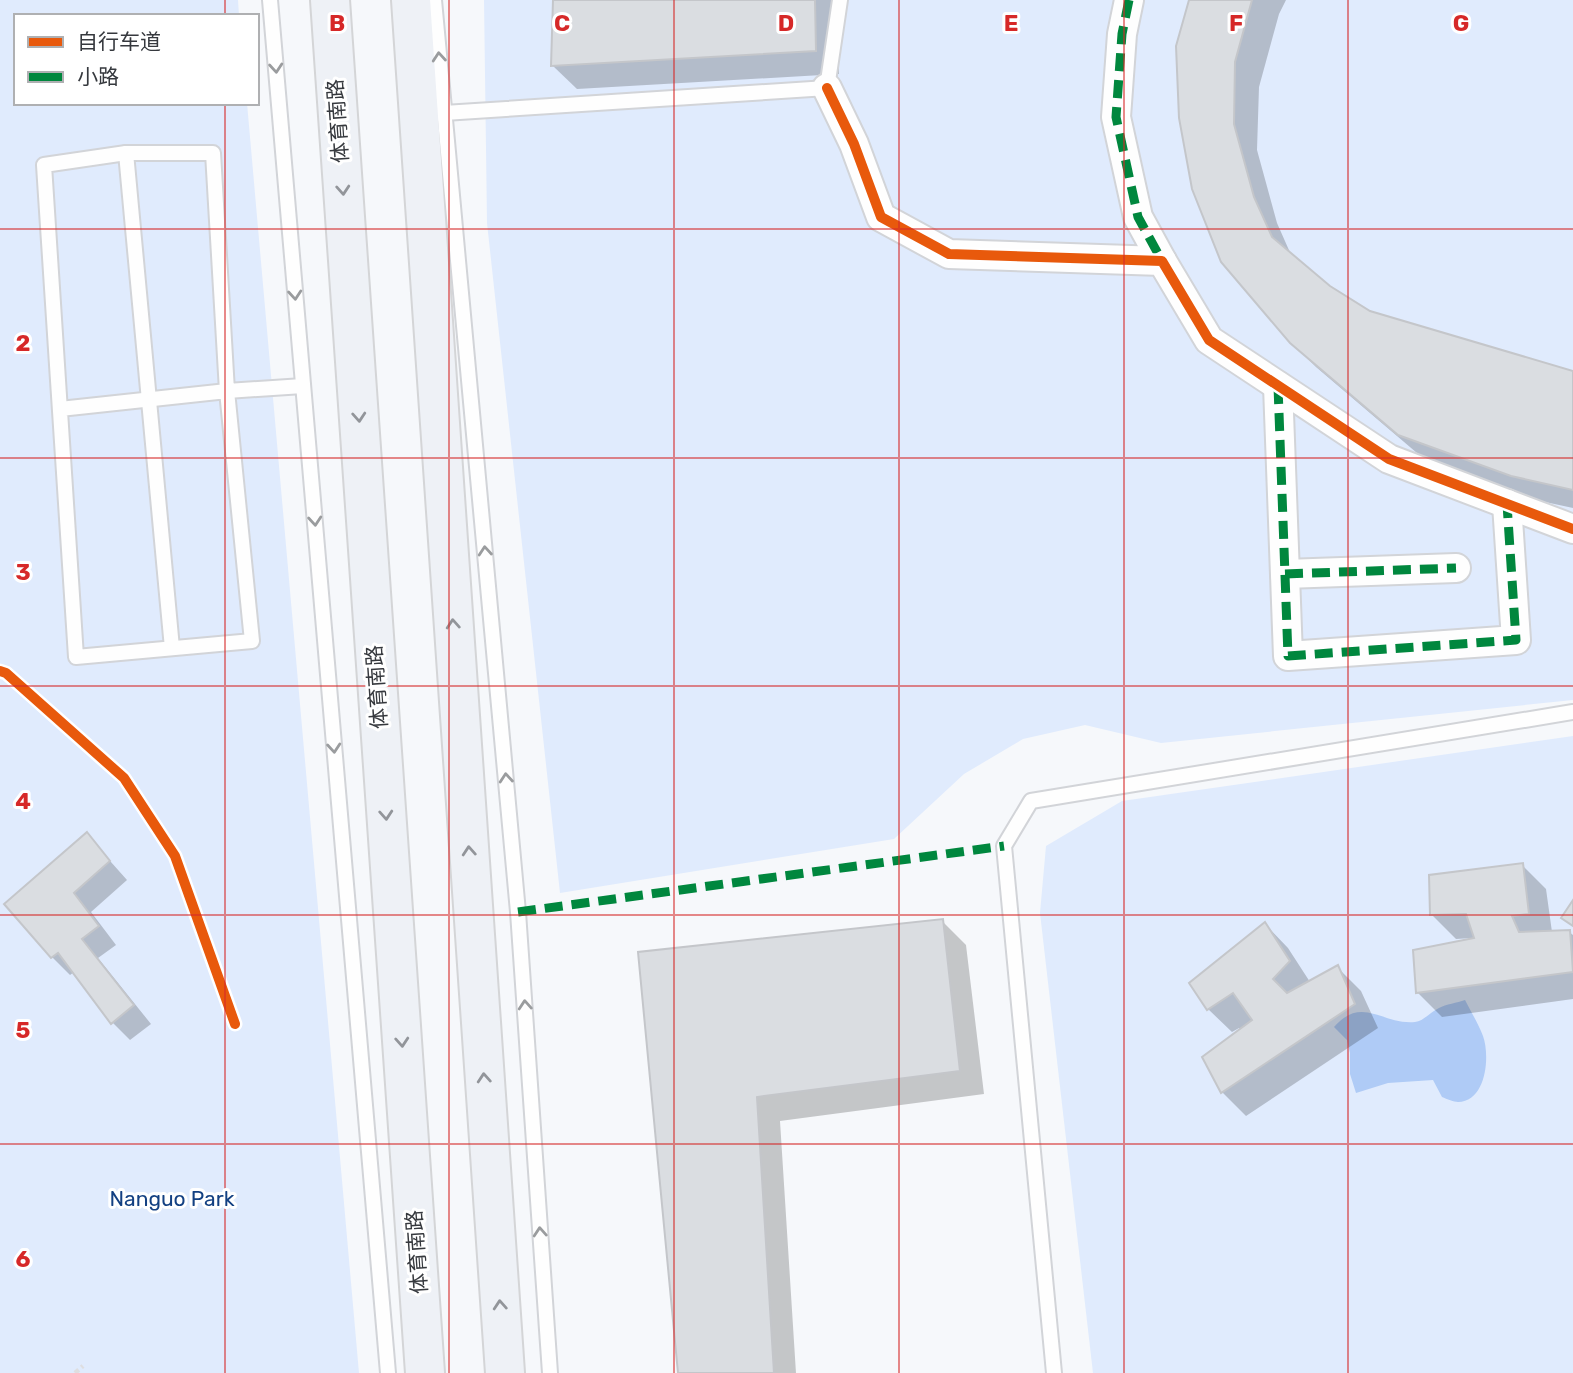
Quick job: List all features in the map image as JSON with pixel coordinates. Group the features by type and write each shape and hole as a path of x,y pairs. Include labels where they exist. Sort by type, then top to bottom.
{"main road":[{"name":"体育南路","path":"330,0 425,1373"},
{"path":"411,0 505,1373"}],"street":[{"path":"1129,0 1122,34 1116,117 1138,217 1209,340 1390,459 1573,529"},
{"path":"827,88 854,144 881,217 949,254 1162,261"},
{"path":"1278,386 1288,656 1516,640 1507,504"},
{"path":"1285,574 1456,568"}],"lane":[{"path":"270,0 388,1373"},
{"path":"434,0 518,912 550,1373"},
{"path":"444,113 827,88 840,0"},
{"path":"126,153 172,648"},
{"path":"126,153 213,153 227,391 252,642 76,657 44,165 126,153"},
{"path":"60,410 227,391 303,386"},
{"path":"1054,1373 1004,846 1031,801 1573,712"}],"path":[{"path":"75,1373 83,1366"}],"green space":[{"name":"Nanguo Park","path":"0,0 238,0 239,14 14,14 14,105 247,105 359,1373 0,1373"},
{"path":"484,0 1573,0 1573,700 1161,743 1085,725 1023,739 964,774 894,839 560,893 487,223"},
{"path":"1573,736 1573,1373 1093,1373 1040,913 1046,846 1122,801"}],"water":[{"path":"1465,1000 1481,1031 1486,1054 1484,1076 1475,1094 1468,1100 1458,1102 1442,1097 1433,1080 1388,1083 1356,1093 1350,1074 1347,1040 1334,1027 1344,1018 1363,1012 1392,1020 1415,1022 1442,1007"}],"building":[{"path":"553,0 815,0 816,51 551,66"},
{"path":"1189,0 1252,0 1235,62 1234,124 1254,197 1272,237 1330,286 1370,311 1573,371 1573,490 1511,476 1398,435 1290,343 1221,262 1192,189 1179,118 1176,46"},
{"path":"87,832 110,861 74,893 99,926 82,939 134,1005 111,1024 58,953 51,958 4,904"},
{"path":"1523,863 1529,914 1512,916 1519,932 1570,930 1573,972 1416,993 1413,950 1474,938 1466,914 1430,915 1429,875"},
{"path":"1573,900 1573,926 1561,918"},
{"path":"943,919 960,1071 757,1097 774,1373 678,1373 638,952"},
{"path":"1265,922 1290,961 1273,979 1287,993 1338,965 1355,1004 1221,1093 1202,1057 1252,1020 1233,993 1207,1010 1189,983"}],"marked path":[{"path":"1129,0 1122,34 1116,117 1138,217 1162,261"},
{"path":"1278,386 1288,656 1516,640 1507,504"},
{"path":"1285,574 1456,568"},
{"path":"518,912 1004,846"}],"cycle path":[{"path":"827,88 854,144 881,217 949,254 1162,261 1209,340 1389,459 1573,529"},
{"path":"0,671 6,673 124,778 175,856 235,1024"}]}
